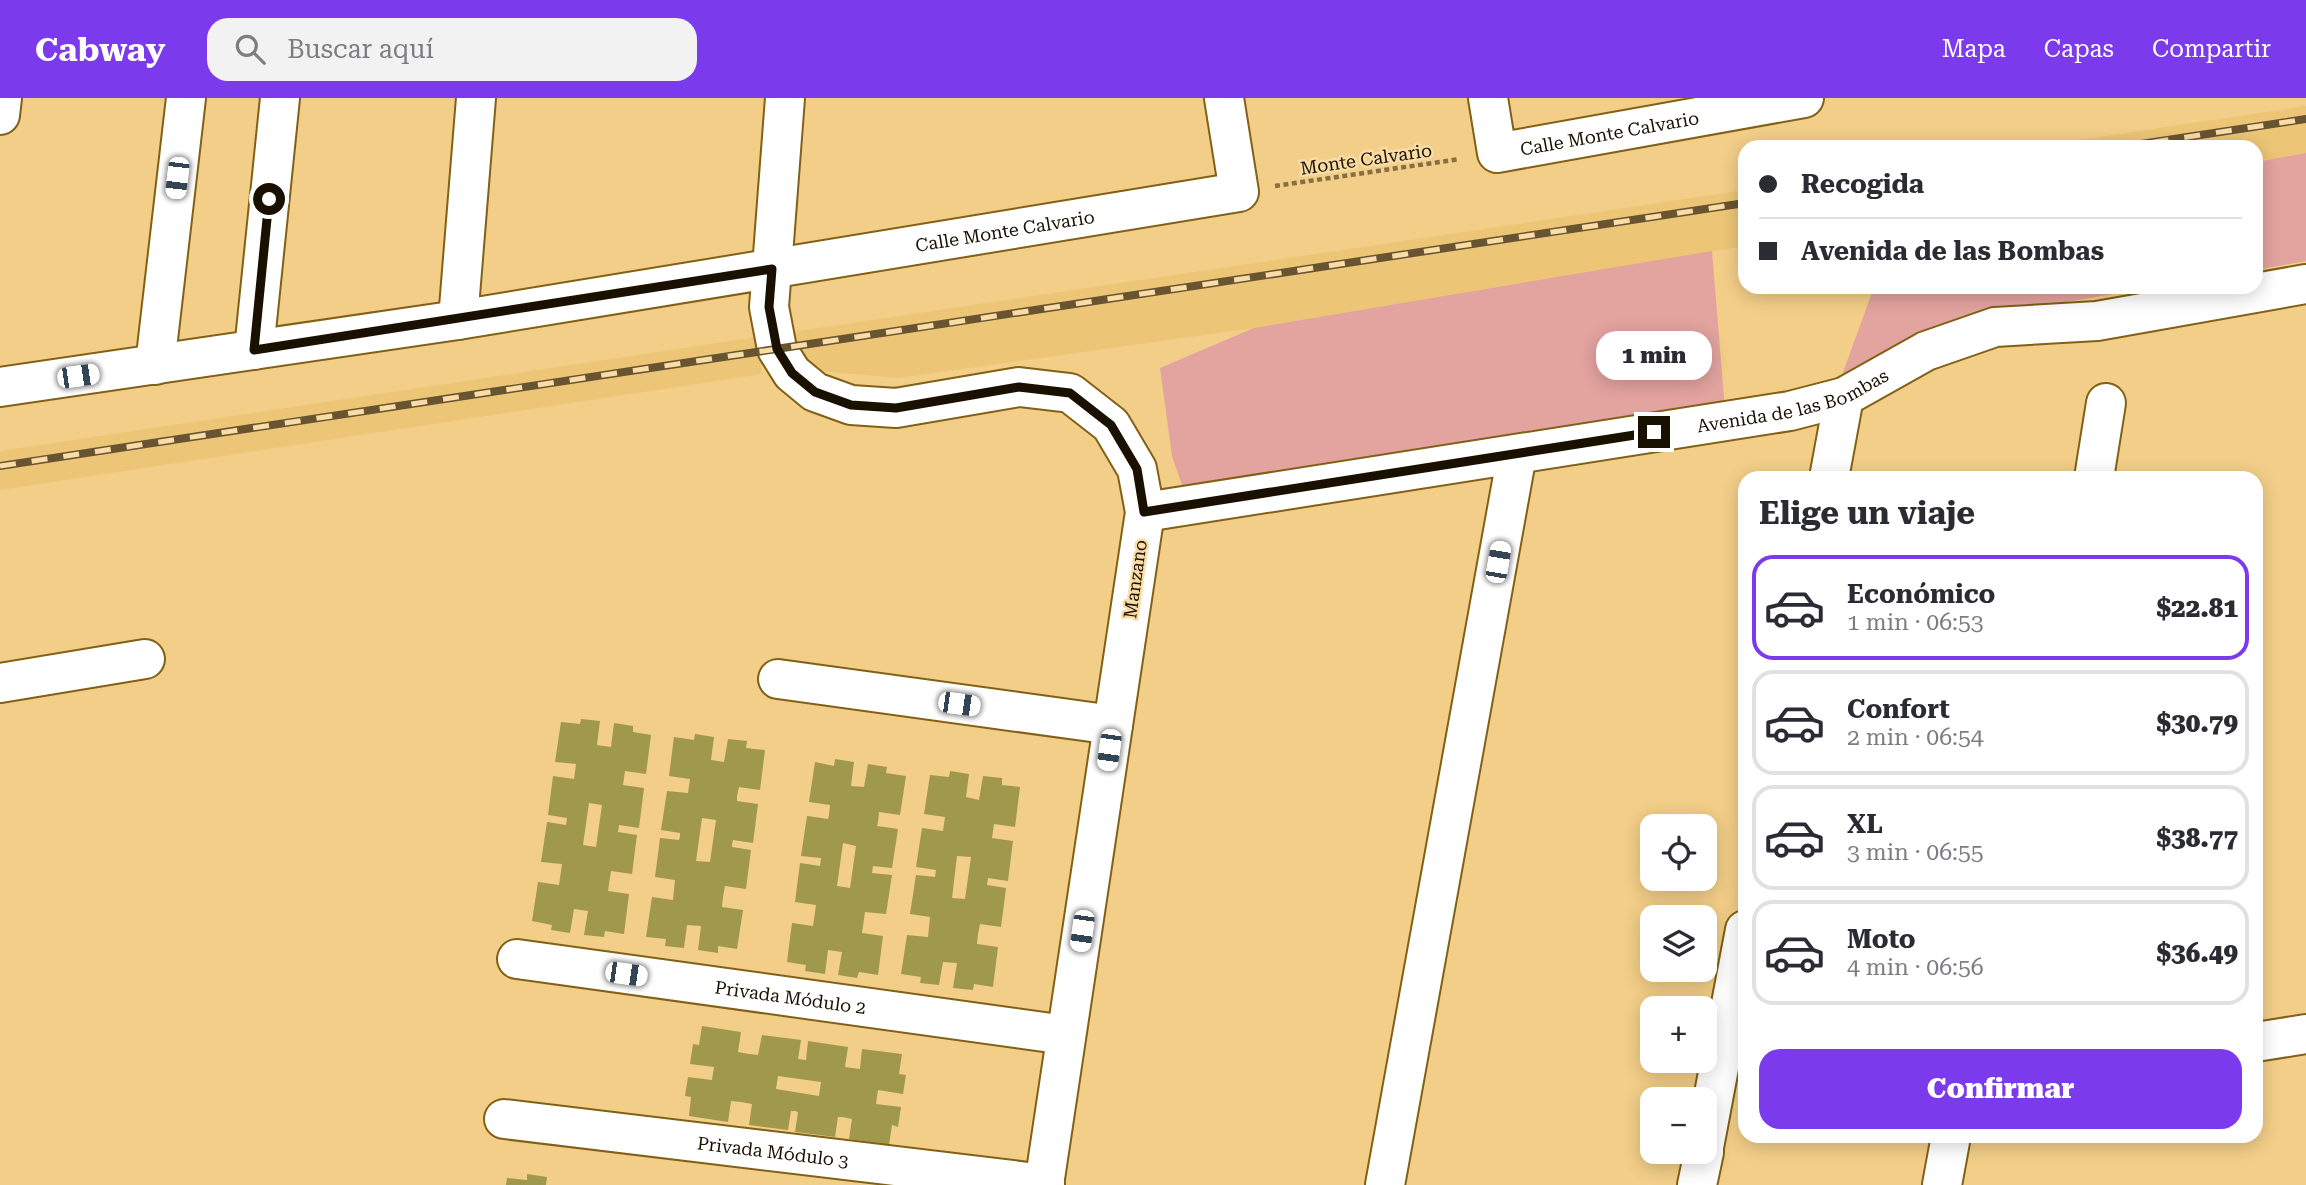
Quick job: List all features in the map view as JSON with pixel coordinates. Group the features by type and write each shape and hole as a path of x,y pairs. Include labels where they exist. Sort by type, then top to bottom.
{"street":[{"path":"0,115 2,98"},
{"path":"155,365 186,98"},
{"path":"254,350 280,98"},
{"path":"458,320 476,98"},
{"name":"Manzano","path":"785,98 769,307 777,349 792,373 815,392 851,405 896,408 1019,387 1070,393 1111,425 1137,469 1144,512 1044,1185"},
{"path":"1224,98 1239,192"},
{"path":"1488,98 1497,153"},
{"name":"Calle Monte Calvario","path":"1497,153 1765,101 1804,98"},
{"name":"Calle Monte Calvario","path":"0,387 458,320 1239,192"},
{"name":"Avenida de las Bombas","path":"2263,292 2306,284"},
{"name":"Avenida de las Bombas","path":"1144,512 1790,411 1844,397 1926,351 1995,327 2098,321 2250,294"},
{"path":"1830,471 1844,397"},
{"path":"2097,471 2106,402"},
{"path":"1385,1185 1517,454"},
{"path":"0,682 145,659"},
{"path":"778,679 1113,724"},
{"name":"Privada Módulo 2","path":"516,959 1066,1035"},
{"path":"1716,1087 1738,967"},
{"path":"2263,1041 2306,1034"},
{"name":"Privada Módulo 3","path":"504,1119 1044,1185"},
{"path":"1942,1185 1950,1143"},
{"path":"1698,1185 1702,1164"}],"path":[{"name":"Monte Calvario","path":"1239,192 1497,153"}],"shaded area":[{"path":"2306,106 2306,153 2263,161 2263,140 2079,140"},
{"path":"2306,153 2306,261 2263,269 2263,161"},
{"path":"1738,191 1738,247 1254,328 898,378 796,369 792,332"},
{"path":"1712,251 1725,410 1185,494 1172,456 1160,368 1254,328"},
{"path":"1871,294 2113,294 1926,332 1841,378"},
{"path":"757,337 762,374 0,490 0,451"}],"building":[{"path":"581,719 600,721 597,745 611,747 614,723 633,726 633,732 651,735 646,774 625,771 623,785 644,788 639,828 619,825 618,832 637,835 632,874 611,871 608,891 629,894 624,934 605,931 604,937 584,935 588,911 574,909 570,933 551,930 552,925 532,921 538,882 559,885 562,864 541,862 547,822 566,825 567,818 548,815 553,776 574,779 576,764 555,762 561,722 580,724","holes":["589,803 602,805 596,847 583,845"]},
{"path":"695,734 714,737 711,760 724,762 728,739 747,741 746,748 765,750 760,790 739,787 737,796 737,801 758,804 753,843 733,840 732,844 732,847 751,850 746,889 725,886 723,897 722,907 743,910 737,949 718,946 718,953 698,950 701,926 687,925 684,948 665,946 666,939 646,937 652,897 673,900 675,880 655,877 660,838 679,840 680,836 680,833 661,830 667,791 688,793 690,779 669,776 674,737 694,740","holes":["702,818 716,820 710,862 696,861"]},
{"path":"835,759 854,762 851,786 864,787 868,764 887,767 886,773 906,776 900,815 879,812 877,826 898,829 892,868 873,866 872,873 892,875 886,914 865,912 862,933 883,936 878,975 859,972 857,978 838,975 842,952 828,950 825,974 805,971 806,965 787,962 792,923 813,926 816,905 795,902 800,863 820,866 821,858 801,856 807,816 828,819 829,815 830,805 809,802 815,762 834,766","holes":["843,843 856,846 850,888 837,886"]},
{"path":"950,771 969,774 966,797 979,800 983,776 1002,778 1002,785 1020,787 1015,827 994,824 992,838 1013,841 1008,881 988,878 987,885 1006,888 1001,927 980,924 978,934 977,944 998,947 993,987 974,984 973,990 953,988 957,963 943,962 939,985 920,983 921,977 901,974 907,935 928,937 930,917 910,914 916,875 935,877 936,870 916,867 922,828 943,831 945,817 924,814 930,775 949,777","holes":["957,856 971,857 965,899 952,898"]},
{"path":"702,1026 741,1032 738,1052 749,1054 758,1055 762,1035 801,1040 798,1059 806,1060 808,1041 848,1047 845,1067 860,1069 862,1049 902,1054 899,1074 906,1075 903,1094 878,1090 876,1104 901,1107 898,1127 892,1125 889,1145 849,1139 852,1119 842,1117 838,1117 835,1137 795,1132 798,1112 795,1111 791,1111 788,1130 749,1125 752,1104 741,1102 731,1101 728,1122 689,1116 691,1097 685,1096 688,1077 712,1080 714,1067 690,1064 693,1044 699,1045","holes":["778,1076 821,1082 819,1096 776,1089"]},
{"path":"527,1174 547,1177 546,1185 506,1185 507,1178 527,1180"}],"railway":[{"path":"2167,140 2306,119"},
{"path":"0,466 1738,204"}],"route":[{"path":"269,199 254,350 772,269 769,307 777,349 792,373 815,392 851,405 896,408 1019,387 1070,393 1111,425 1137,469 1144,512 1654,432"}]}
